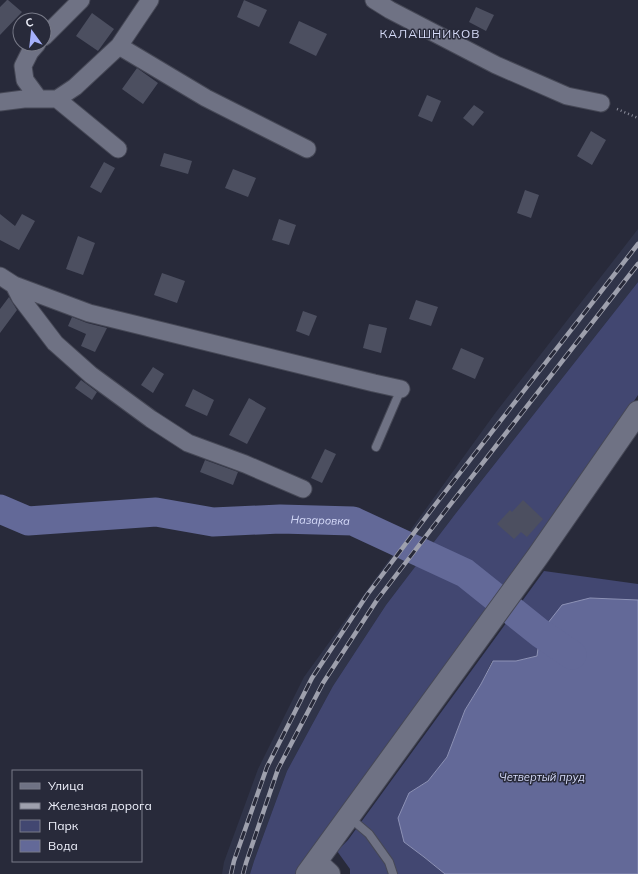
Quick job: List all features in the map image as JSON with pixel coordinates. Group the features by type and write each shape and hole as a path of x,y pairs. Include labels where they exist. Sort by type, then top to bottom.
{"street":[{"path":"52,29 81,0"},
{"path":"0,102 24,99 57,99 75,87 119,46 150,0"},
{"path":"374,0 390,10 496,65 567,96 601,103"},
{"path":"119,46 206,98 307,149"},
{"path":"30,52 23,66 25,80 39,99"},
{"path":"57,99 118,149"},
{"path":"0,276 14,285 89,313 401,389"},
{"path":"14,285 20,298 55,343 90,376 145,415 188,443 245,464 303,489"},
{"path":"317,870 349,817 538,556 638,412"}],"lane":[{"path":"376,447 401,389"},
{"path":"349,817 369,834 389,862 392,874"}],"path":[{"path":"601,103 638,118"}],"shaded area":[{"path":"638,229 638,282 456,513 386,605 333,686 287,771 250,874 222,874 224,862 258,769 304,677 496,412"}],"green space":[{"path":"638,282 638,395 615,430 298,874 250,874 287,771 333,686 386,605 456,513"},
{"path":"544,571 638,584 638,600 590,598 540,633 537,656 516,661 492,661 481,684 465,710 447,757 428,781 409,793 404,842 445,874 350,874 350,869 337,851 348,840"}],"water":[{"name":"Четвертый пруд","path":"590,598 638,600 638,874 445,874 404,842 398,818 409,793 428,781 447,757 465,710 493,661 516,661 537,656 540,633 562,605"}],"building":[{"path":"8,0 22,12 12,12 12,22 0,35 0,7"},
{"path":"244,0 267,10 259,27 237,17"},
{"path":"476,7 494,15 486,31 469,22"},
{"path":"92,13 114,29 98,51 76,36"},
{"path":"299,21 327,34 316,56 289,43"},
{"path":"137,68 158,83 143,104 122,89"},
{"path":"427,95 441,101 432,122 418,116"},
{"path":"474,105 484,112 473,126 463,118"},
{"path":"591,131 606,140 592,165 577,156"},
{"path":"164,153 192,161 188,174 160,166"},
{"path":"104,162 115,168 101,193 90,187"},
{"path":"233,169 256,178 248,197 225,188"},
{"path":"525,190 539,195 531,218 517,213"},
{"path":"0,214 15,226 22,214 35,221 19,250 0,240"},
{"path":"279,219 296,225 289,245 272,240"},
{"path":"78,236 95,243 83,275 66,269"},
{"path":"162,273 185,281 177,303 154,295"},
{"path":"9,297 17,310 0,333 0,309"},
{"path":"416,300 438,307 431,326 409,319"},
{"path":"303,311 317,316 309,336 296,331"},
{"path":"72,317 87,323 107,328 95,352 81,346 86,334 68,326"},
{"path":"369,324 387,328 381,353 363,348"},
{"path":"461,348 484,358 475,379 452,369"},
{"path":"153,367 164,374 153,393 141,385"},
{"path":"81,380 97,392 92,400 75,388"},
{"path":"193,389 214,400 207,416 185,406"},
{"path":"249,398 266,408 247,444 229,435"},
{"path":"325,449 336,454 322,483 311,478"},
{"path":"205,460 238,472 233,485 200,472"},
{"path":"523,500 543,519 527,537 521,532 514,539 497,524 510,510 512,512"}],"waterway":[{"name":"Назаровка","path":"0,509 28,521 156,512 213,522 280,519 353,521 465,573 540,633 572,655"}],"railway":[{"path":"231,874 234,861 267,767 312,678 367,595 638,244"},
{"path":"243,874 278,769 323,683 377,600 638,264"}],"district":[{"name":"КАЛАШНИКОВ","path":"430,34"}]}
